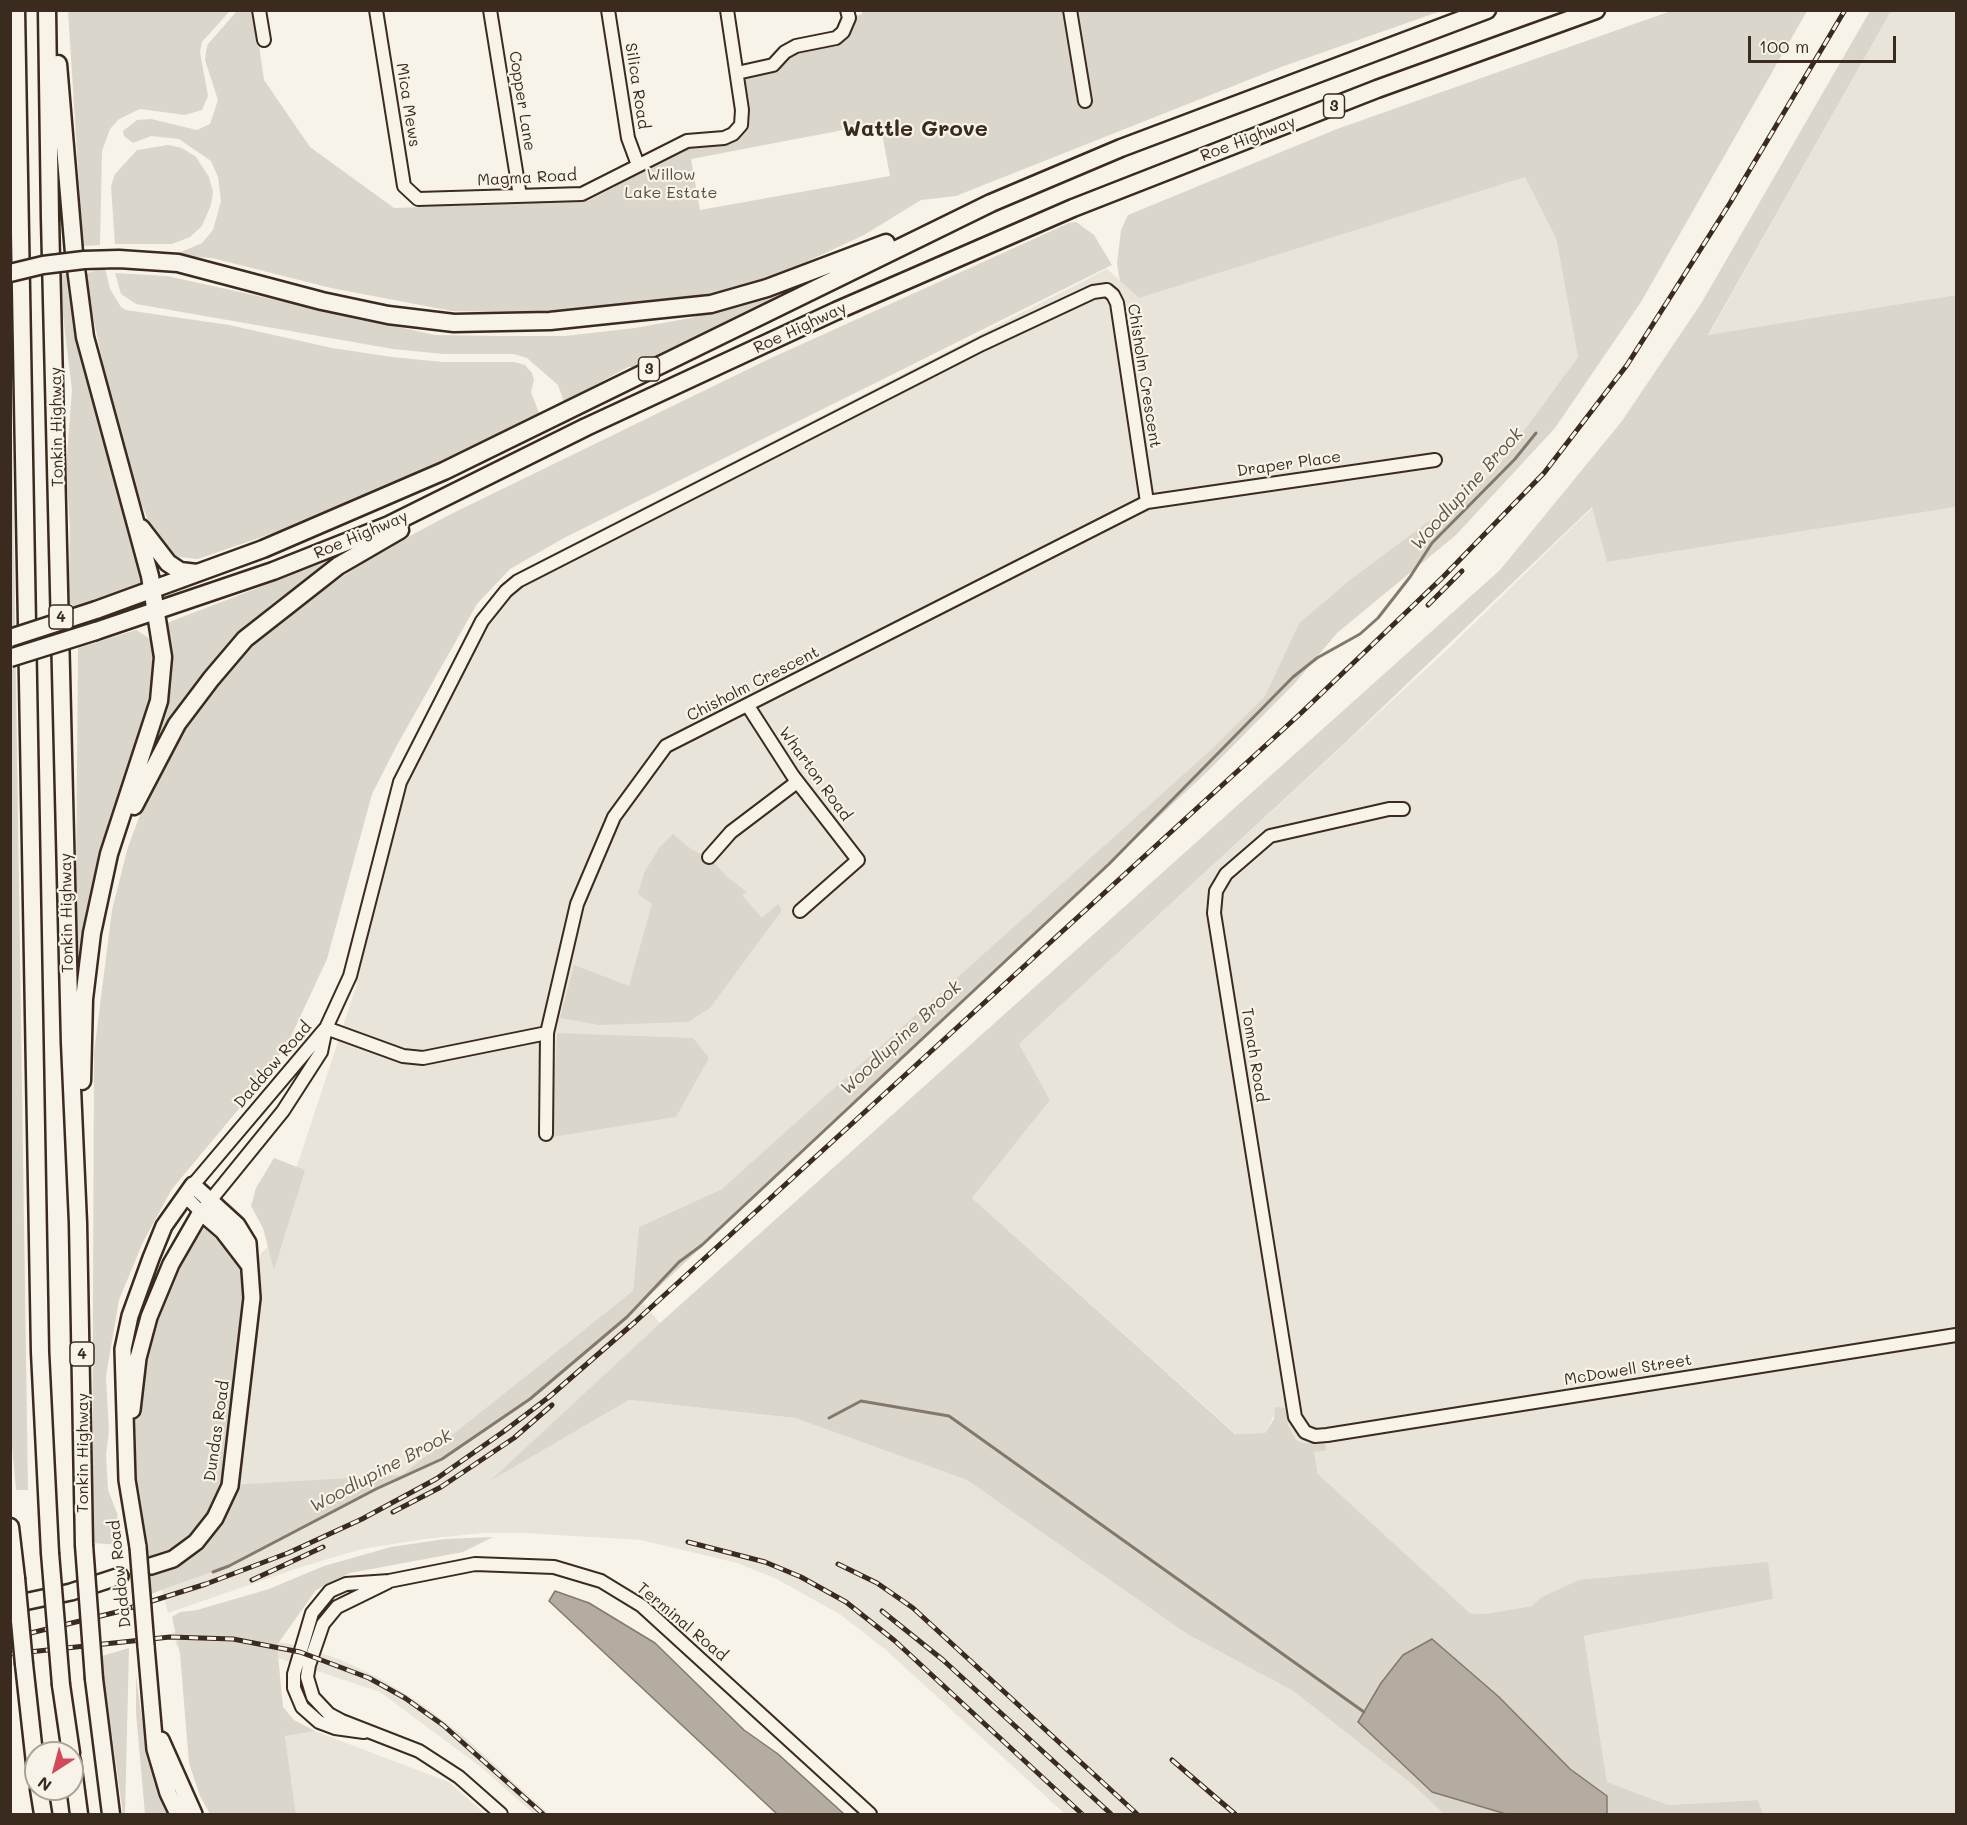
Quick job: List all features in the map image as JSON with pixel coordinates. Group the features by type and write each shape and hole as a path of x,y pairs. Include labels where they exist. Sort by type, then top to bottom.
{"highway":[{"name":"4","path":"16,10 39,1340 50,1553 61,1685 69,1741"},
{"name":"Tonkin Highway","path":"47,10 70,1043 78,1223 84,1545 94,1678 111,1815"},
{"path":"53,10 74,254 86,337 135,520 163,657 159,701 109,854 97,908 84,999 78,1223"},
{"name":"Roe Highway","path":"10,638 151,591 354,512 444,471 991,203 1143,140 1487,10"},
{"name":"Roe Highway","path":"10,658 273,571 389,525 512,464 837,311 1080,205 1377,89 1596,10"},
{"path":"10,273 43,265 84,260 119,259 178,263 322,301 388,315 454,322 550,321 711,304 766,288 991,203"},
{"path":"97,908 115,851 156,760 177,724 245,639 338,566 512,464"},
{"path":"135,520 168,563 180,570 199,573"},
{"path":"10,1527 33,1741"}],"main road":[{"name":"Dundas Road","path":"151,1566 173,1558 196,1542 215,1518 230,1486 252,1298 249,1265 206,1206 189,1190"},
{"name":"Daddow Road","path":"178,1815 155,1749 138,1547 127,1480 123,1349 130,1316 164,1226 189,1190"},
{"name":"Daddow Road","path":"124,1438 134,1401 138,1358 149,1317 171,1264 206,1206"},
{"path":"10,1605 71,1592 120,1576"},
{"name":"Daddow Road","path":"151,1705 162,1744 194,1815"}],"street":[{"path":"259,10 264,40"},
{"name":"Mica Mews","path":"376,10 404,186 418,200"},
{"name":"Copper Lane","path":"490,10 520,196"},
{"name":"Silica Road","path":"608,10 628,138 638,165"},
{"path":"727,10 737,73 761,70 773,65 785,52 796,46 836,38 843,32 849,18 848,10"},
{"path":"1070,10 1085,101"},
{"name":"Magma Road","path":"418,200 582,194 687,141 724,138 733,134 741,125 742,110 737,73"},
{"name":"Chisholm Crescent","path":"326,1028 350,976 386,829 400,782 482,621 506,591 518,581 982,344 1100,290 1107,290 1117,303 1147,502 666,746 614,817 577,904 547,1033 546,1134"},
{"name":"Draper Place","path":"1147,502 1435,460"},
{"name":"Wharton Road","path":"748,706 797,782 858,860 800,911"},
{"path":"709,857 731,832 797,782"},
{"name":"Tomah Road","path":"1305,1432 1295,1417 1293,1405 1214,913 1216,891 1226,874 1270,836 1389,809 1403,809"},
{"path":"326,1028 403,1056 423,1058 547,1033"},
{"name":"Daddow Road","path":"189,1190 326,1028"},
{"name":"Daddow Road","path":"206,1206 283,1111 321,1052 326,1028"},
{"name":"McDowell Street","path":"1305,1432 1315,1436 1327,1435 1956,1335"},
{"name":"Terminal Road","path":"364,1732 327,1726 313,1718 296,1696 294,1674 312,1613 330,1591 346,1584 389,1581 475,1564 524,1564 554,1567 601,1581 628,1596 662,1623 870,1815"},
{"name":"Terminal Road","path":"389,1581 331,1612 319,1630 309,1665 309,1687 319,1705 329,1714 364,1732 418,1751 459,1777 501,1815"}],"shaded area":[{"path":"1891,11 1956,11 1956,295 1708,336"},
{"path":"1525,176 1556,238 1578,357 1492,474 1351,579 1299,623 1265,696 1108,858 722,1189 639,1227 633,1291 660,1323 493,1479 629,1400 795,1418 967,1480 1187,1634 1293,1691 1412,1784 1444,1814 1065,1814 886,1650 841,1615 775,1578 737,1563 641,1540 524,1533 482,1533 425,1539 362,1549 301,1567 168,1613 162,1590 229,1566 220,1487 244,1271 272,1242 357,984 345,974 387,797 481,615 521,570 1107,269 1139,298"},
{"path":"1593,507 1607,562 1956,507 1956,1814 1763,1814 1758,1800 1668,1805 1607,1782 1584,1636 1773,1599 1540,1598 1532,1606 1485,1614 1470,1613 1318,1474 1314,1452 1323,1443 1303,1443 1296,1440 1288,1424 1285,1408 1275,1413 1265,1433 1236,1434 972,1198 1050,1100 1019,1044 1449,648"},
{"path":"555,1591 589,1603 655,1643 744,1730 778,1754 844,1814 777,1814 549,1601"},
{"path":"173,1632 246,1636 295,1645 339,1659 381,1679 417,1701 460,1733 549,1814 534,1814 482,1768 380,1692 256,1651 177,1647"},
{"path":"1432,1639 1499,1697 1570,1769 1607,1796 1607,1814 1506,1814 1432,1792 1358,1722 1381,1683 1403,1655"},
{"path":"315,1731 449,1782 485,1814 296,1814 285,1735"}],"green space":[{"path":"68,11 230,11 202,42 200,52 208,96 202,110 185,115 140,109 119,119 110,129 102,151 100,245 83,246"},
{"name":"Willow Lake Estate","path":"237,11 254,11 264,80 310,147 394,208 588,201 688,148 687,141 724,138 741,125 737,73 761,70 785,52 836,38 849,18 862,14 862,11 1441,11 1281,67 956,196 921,200 864,235 776,276 720,294 561,313 452,311 331,288 212,258 137,254 181,252 202,243 213,230 221,201 218,177 211,161 179,139 151,136 133,143 124,136 123,131 137,120 151,119 197,130 210,124 218,100 205,60 208,44","holes":["880,123 890,176 700,210 691,159"]},
{"path":"1671,11 1807,11 1641,302 1555,428 1456,535 1337,633 1296,682 1209,770 627,1317 530,1399 486,1431 403,1479 376,1489 229,1566 142,1597 130,1422 138,1358 201,1212 249,1265 230,1485 402,1475 633,1291 639,1227 722,1189 1212,749 1265,696 1299,623 1351,579 1492,474 1578,357 1556,238 1525,177 1139,298 1120,281 1117,264 1121,230 1128,215 1337,129"},
{"path":"1870,11 1891,11 1708,335 1956,295 1956,507 1607,562 1592,507 1344,744 1019,1044 1050,1100 972,1198 1235,1434 1265,1433 1274,1419 1275,1407 1285,1408 1288,1424 1296,1440 1303,1443 1324,1443 1327,1450 1314,1452 1318,1474 1470,1613 1485,1614 1532,1606 1540,1598 1579,1580 1768,1562 1773,1599 1584,1636 1607,1782 1668,1805 1758,1800 1763,1814 1444,1814 1412,1784 1293,1691 1187,1634 967,1480 795,1418 629,1400 490,1481 660,1323 1500,570 1622,421 1702,302"},
{"path":"168,145 182,148 196,157 209,177 213,192 211,205 202,226 190,237 172,244 115,244 111,186 115,174 137,150"},
{"path":"1076,222 1094,235 1112,265 564,538 510,569 477,604 397,745 372,794 327,959 288,1043 243,1104 172,1189 143,1242 119,1300 106,1376 109,1431 106,1455 108,1490 117,1513 121,1545 92,1543 94,1053 112,910 128,847 152,783 187,725 243,654 289,614 371,557 449,515 769,359 1069,223"},
{"path":"105,268 110,289 121,307 126,310 229,325 332,348 392,357 443,362 514,362 525,365 532,373 534,380 531,392 539,413 392,485 285,529 198,559 179,557 166,551 156,542 113,411 84,274"},
{"path":"830,271 639,367 628,367 564,402 558,385 527,358 514,354 444,354 393,349 136,304 121,294 115,273 167,276 435,335 565,336 635,328 691,318 753,300"},
{"path":"73,273 143,580 141,586 133,590 68,610 70,528 66,468 72,390 58,275"},
{"path":"10,285 28,1490 16,1490 10,1424"},
{"path":"328,561 330,565 272,604 231,642 204,672 157,740 169,678 169,638 164,624"},
{"path":"136,630 149,638 154,651 153,692 87,927 75,999 78,648"},
{"path":"673,834 692,850 709,857 727,877 747,892 742,895 762,918 778,904 782,910 710,1008 688,1022 599,1025 560,1018 574,965 629,986 652,904 638,894 644,873 659,848"},
{"path":"557,1033 693,1038 709,1058 676,1117 552,1137"},
{"path":"274,1158 305,1170 274,1270 263,1228 251,1206 256,1188"},
{"path":"493,1537 463,1552 350,1573 316,1590 277,1645 283,1707 294,1720 315,1731 285,1736 296,1814 210,1814 200,1796 189,1763 180,1654 172,1617 180,1612 197,1610 269,1589 324,1566 391,1547 445,1539"},
{"path":"129,1648 125,1814 123,1814 107,1700 102,1700 97,1678 103,1677 102,1656"},
{"path":"136,1676 145,1741 168,1814 145,1814 136,1713"}],"waterway":[{"name":"Woodlupine Brook","path":"213,1572 229,1566 376,1489 442,1459 530,1399 627,1317 679,1262 702,1245 1109,864 1293,677 1317,658 1360,634 1378,618 1410,577 1432,543 1515,459 1536,433"},
{"path":"829,1418 861,1401 949,1416 1364,1712"}],"railway":[{"path":"10,1638 117,1612 206,1584 288,1553 362,1519 436,1479 503,1432 549,1397 635,1322 1300,714 1443,577 1544,473 1627,365 1730,203 1845,10"},
{"path":"1428,605 1462,571"},
{"path":"393,1512 441,1487 514,1438 552,1405"},
{"path":"688,1542 765,1562 801,1577 846,1602 895,1641 1082,1814"},
{"path":"252,1580 323,1547"},
{"path":"838,1564 877,1583 913,1608 1137,1814"},
{"path":"882,1611 943,1660 1111,1814"},
{"path":"10,1654 170,1637 233,1639 300,1652 369,1678 405,1698 443,1725 543,1814"},
{"path":"1172,1760 1235,1814"}],"district":[{"name":"Wattle Grove","path":"915,129"}]}
